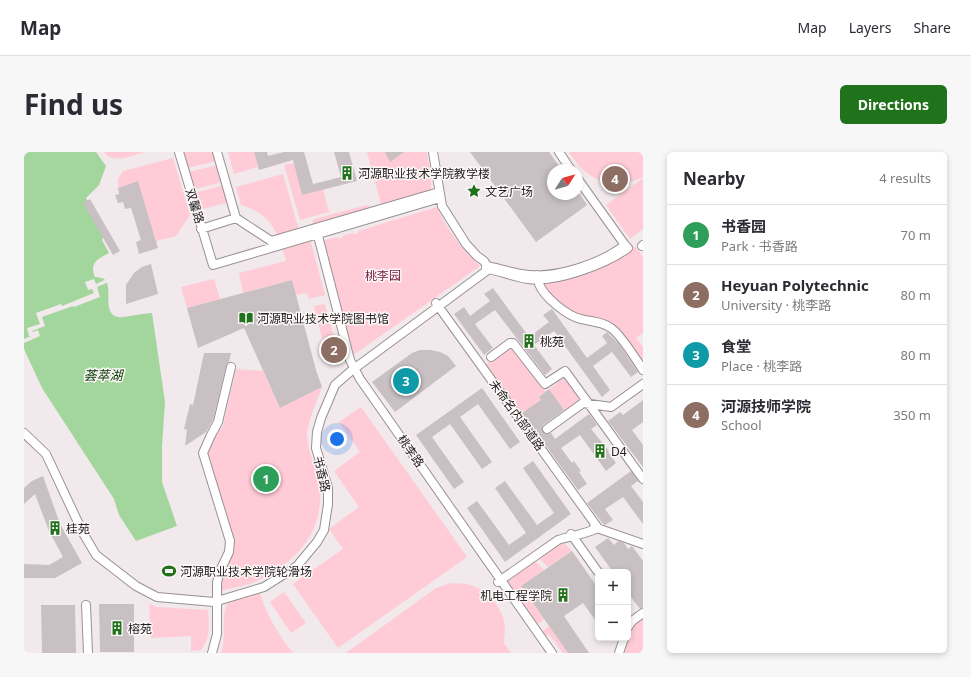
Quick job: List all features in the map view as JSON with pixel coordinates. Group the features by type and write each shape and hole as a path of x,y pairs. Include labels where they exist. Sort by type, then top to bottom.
{"street":[{"name":"双馨路","path":"179,152 201,229 236,218"},
{"path":"218,152 236,218 271,241 315,232"},
{"path":"432,152 439,207 464,246 487,269 529,279 537,277 561,276 596,265 628,248 583,186"},
{"path":"558,152 567,164"},
{"path":"201,229 213,265 315,232 438,195"},
{"name":"桃李路","path":"315,232 346,361 374,403 552,653"},
{"name":"书香路","path":"24,426 50,451 86,531 99,552 139,583 159,594 213,599 263,585 295,564 314,540 320,529 326,504 325,487 313,448 314,432 318,416 333,383 487,269"},
{"path":"537,277 540,285 550,299 570,315 580,319 603,323 612,329 643,370"},
{"name":"未命名内部道路","path":"437,305 536,439 596,528"},
{"path":"492,357 510,343 513,343 544,384 565,371 643,479"},
{"path":"216,653 220,637 217,583 219,573 230,552 230,541 203,453 210,435 218,422 231,367"},
{"path":"590,405 611,406 643,384"},
{"path":"549,430 583,403 613,410 643,389"},
{"path":"374,403 383,396"},
{"path":"590,405 643,473"},
{"name":"书香路","path":"24,432 46,454 83,533 96,555 136,586 157,597 214,602 218,598"},
{"path":"499,580 558,540 579,532 596,528 643,544"},
{"path":"572,535 596,569"},
{"name":"桃李路","path":"499,580 548,653"},
{"path":"212,653 217,634 218,598"},
{"path":"86,605 88,653"},
{"path":"631,620 643,613"},
{"path":"619,653 623,641"}],"green space":[{"path":"104,152 145,152 118,159 108,156"},
{"path":"182,152 214,152 217,161 187,168"},
{"path":"228,152 254,152 258,167 234,174"},
{"path":"367,152 385,152 391,161 402,153 401,152 427,152 431,177 431,190 381,204"},
{"path":"569,152 643,152 643,177 621,183 601,181 583,170 583,164 578,164"},
{"path":"173,158 190,215 176,236 156,241 138,182 118,188 118,179 123,171"},
{"path":"294,163 302,195 323,189 329,212 300,220 284,165"},
{"path":"218,165 223,182 192,190 188,172"},
{"path":"283,174 299,230 278,236 268,220 259,213 241,205 236,187"},
{"path":"643,178 643,229 630,239 606,205"},
{"path":"224,185 229,202 199,210 194,193"},
{"path":"367,205 369,206 370,210 313,226 312,223 314,219"},
{"name":"桃李园","path":"437,207 440,215 455,238 480,266 352,356 322,241 337,237 340,239 350,233 357,234 358,231"},
{"path":"310,239 325,295 309,299 307,293 296,295 292,280 243,293 239,273 286,261 282,248"},
{"path":"635,246 643,257 643,333 636,338 643,347 643,363 626,339 612,324 584,316 565,307 554,298 542,281 624,254"},
{"path":"214,279 220,299 187,308 181,287"},
{"path":"325,304 340,359 333,360 332,355 326,354 314,306"},
{"path":"511,345 546,392 539,396 541,400 521,414 485,365"},
{"path":"236,369 263,371 280,408 322,387 311,417 307,434 309,449 318,476 320,505 317,520 312,533 295,555 285,564 255,582 221,591 222,574 232,553 207,455 212,439 223,426"},
{"path":"564,378 580,401 566,412 549,389"},
{"path":"361,407 467,557 338,648 293,584 343,549 329,529 359,507 334,471 360,452 339,422"},
{"path":"557,544 565,544 572,551 548,567 539,558"},
{"path":"535,561 544,570 521,586 544,619 538,624 533,624 506,582"},
{"path":"451,583 465,584 475,587 482,590 494,601 499,608 504,622 504,643 511,653 346,653 436,588"},
{"path":"284,592 306,623 291,633 270,602"},
{"path":"260,593 266,609 282,639 293,653 221,653 224,640 224,614 228,602"},
{"path":"149,604 157,607 208,610 208,636 201,650 191,651 191,636 151,638"},
{"path":"643,618 643,653 622,653 626,641 631,641 631,627"},
{"path":"549,626 568,653 563,653 549,634 544,638 542,635 543,631"}],"water":[{"name":"荟萃湖","path":"24,152 96,152 106,166 99,185 86,198 106,231 102,240 109,253 98,259 94,264 93,272 95,277 104,279 107,282 110,311 113,315 121,317 152,313 165,402 162,446 162,482 177,526 136,541 119,515 114,499 42,388 24,349"}],"pier":[{"path":"94,279 96,284 107,279 109,282 97,287 100,297 42,317 45,326 32,331 38,330 40,336 24,343 24,339 31,336 29,336 27,328 40,324 36,313 61,304 62,306 94,293 92,289 88,290 85,282"}],"building":[{"name":"河源职业技术学院教学楼","path":"254,152 267,152 268,156 284,152 304,152 313,184 341,177 334,152 349,152 357,181 302,195 293,160 259,170"},
{"name":"河源职业技术学院教学楼","path":"385,152 404,152 390,162"},
{"path":"470,152 549,152 558,164 547,164 547,200 583,200 583,199 587,205 536,242"},
{"path":"138,181 158,248 139,254 136,242 141,240 131,208 125,209 123,202 118,203 115,195 119,194 118,188"},
{"path":"90,199 120,251 113,255 83,203"},
{"path":"151,264 158,294 126,304 126,285 134,273 142,267"},
{"name":"河源职业技术学院图书馆","path":"292,280 322,387 280,408 244,328 198,348 187,308"},
{"name":"桃苑","path":"493,288 529,337 549,322 543,315 552,309 587,358 607,343 602,336 607,332 619,344 638,372 631,377 612,352 593,366 610,390 602,397 554,331 534,345 552,369 545,375 495,310 475,324 493,348 484,355 454,314 464,307 470,316 490,301 484,294"},
{"path":"420,350 440,352 448,356 456,366 395,412 372,382 412,353"},
{"path":"204,353 231,353 229,362 226,366 213,420 206,432 185,446 187,430 184,429 190,404 193,405"},
{"path":"482,388 520,442 510,449 478,404 460,417 492,462 482,469 450,424 432,437 464,482 454,489 416,435"},
{"name":"D4","path":"549,389 564,410 543,425 543,433 551,433 555,439 589,414 597,425 591,429 609,451 608,452 616,463 606,471 580,435 561,448 572,463 574,461 587,484 578,490 522,413 541,400 539,397"},
{"path":"643,400 643,422 632,430 643,445 643,467 608,421 620,412 623,415"},
{"path":"533,461 571,514 505,562 467,508 477,501 509,545 526,533 495,488 505,481 537,525 554,513 523,468"},
{"path":"631,471 638,481 631,486 643,502 643,524 623,497 605,509 613,520 605,525 603,524 587,503"},
{"name":"桂苑","path":"43,476 60,524 82,563 55,578 24,578 24,564 49,565 63,557 49,531 35,494 24,504 24,488 32,481"},
{"path":"608,538 614,545 618,541 624,543 628,549 632,546 643,561 643,608 640,609 631,597 631,569 611,569 595,547"},
{"name":"机电工程学院","path":"572,551 595,584 595,620 583,603 564,616 589,653 568,653 521,586"},
{"name":"榕苑","path":"99,604 134,604 134,652 100,652"},
{"path":"41,605 75,605 76,653 42,653"}],"tunnel":[{"path":"538,435 547,429"}],"place":[{"name":"河源职业技术学院教学楼","path":"347,173"},
{"name":"河源技师学院","path":"615,179"},
{"name":"文艺广场","path":"474,191"},
{"name":"河源职业技术学院图书馆","path":"246,318"},
{"name":"桃苑","path":"529,341"},
{"name":"Heyuan Polytechnic","path":"334,350"},
{"name":"食堂","path":"406,381"},
{"name":"D4","path":"600,451"},
{"name":"书香园","path":"266,479"},
{"name":"桂苑","path":"55,528"},
{"name":"河源职业技术学院轮滑场","path":"169,571"},
{"name":"机电工程学院","path":"563,595"},
{"name":"榕苑","path":"117,628"}]}
